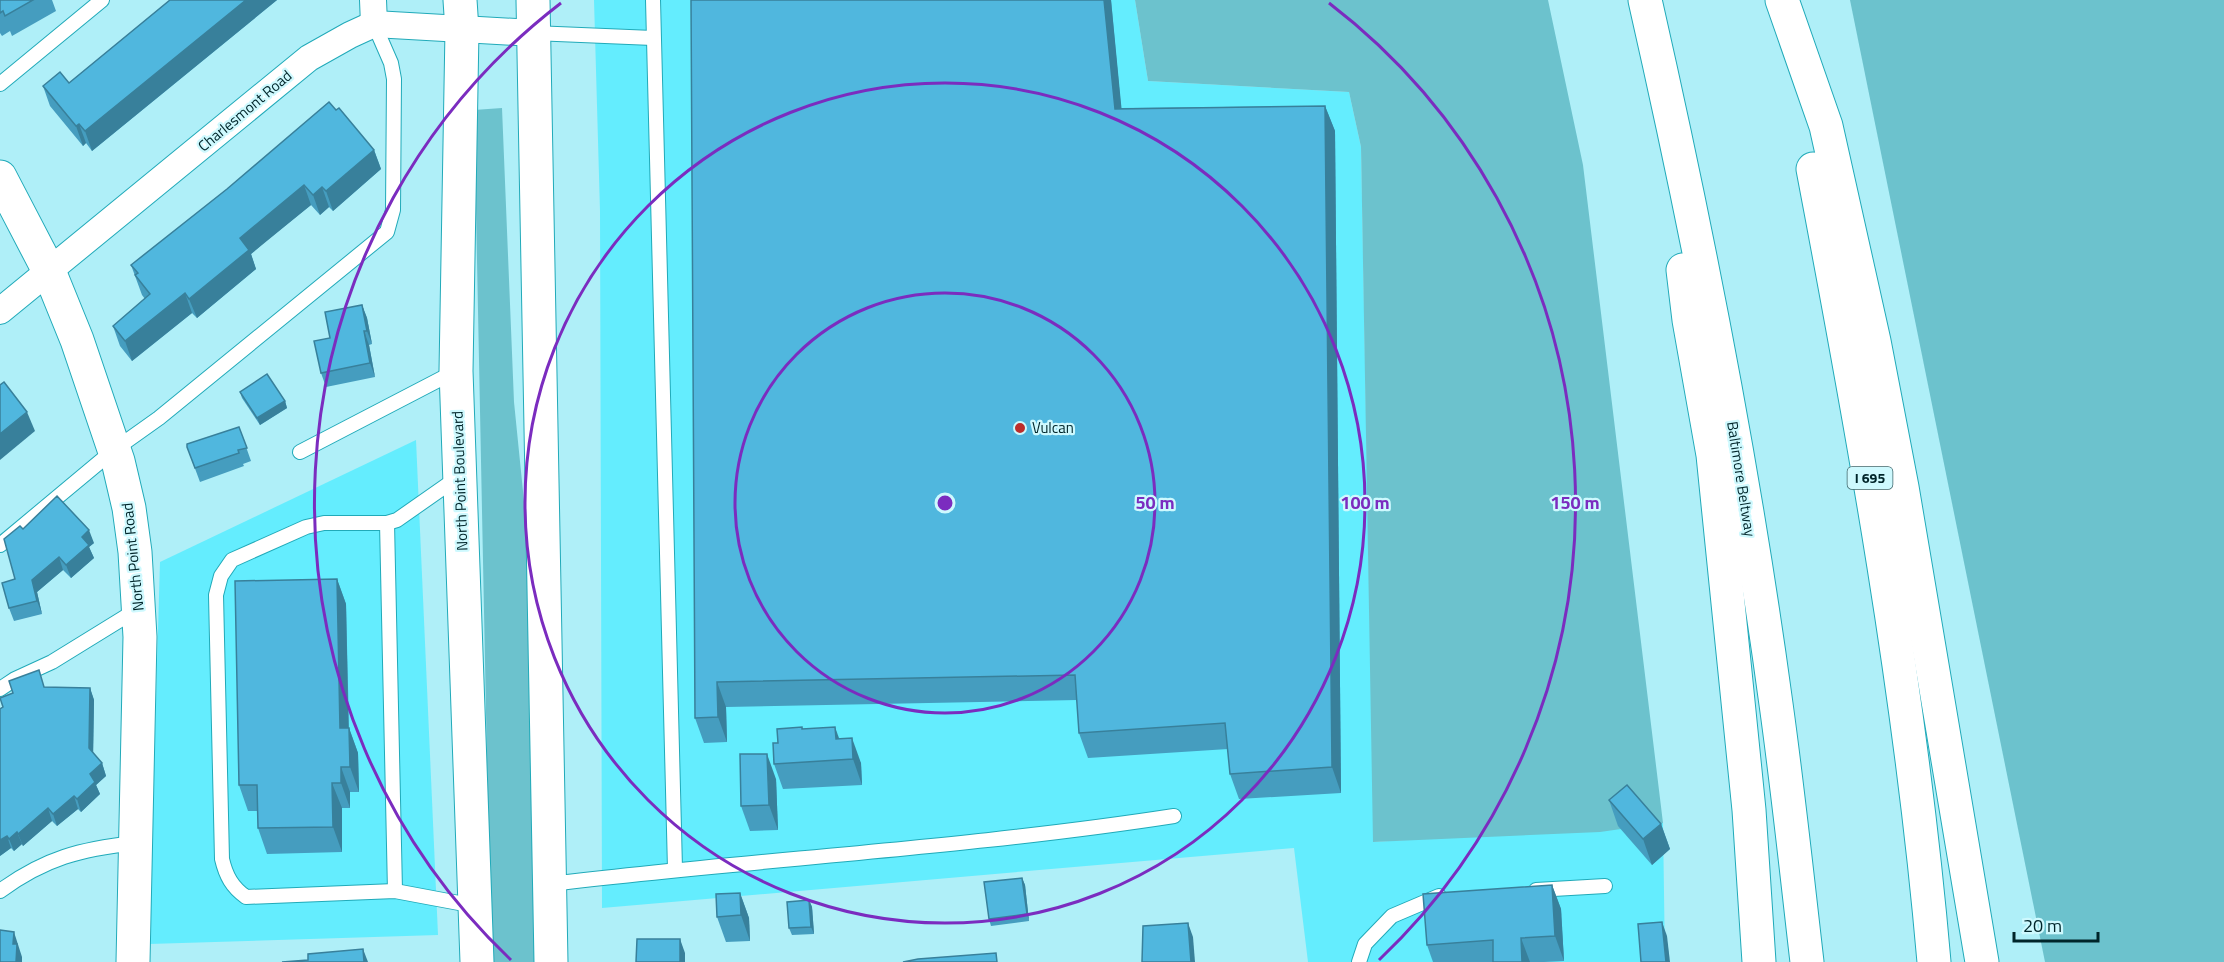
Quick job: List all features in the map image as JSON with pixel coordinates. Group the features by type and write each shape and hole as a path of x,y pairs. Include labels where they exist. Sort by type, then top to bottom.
{"main road":[{"path":"533,0 551,962"},
{"name":"Baltimore Beltway","path":"1645,0 1712,314 1737,452 1776,704 1807,962"},
{"name":"I 695","path":"1776,0 1806,131 1860,416 1900,669 1934,962"},
{"path":"1782,0 1826,126 1874,341 1902,487 1982,962"},
{"name":"North Point Boulevard","path":"461,15 456,371 477,962"},
{"path":"1657,51 1689,320 1713,455 1748,799 1759,962"},
{"name":"North Point Road","path":"0,177 49,271 77,340 114,450 129,508 140,608 134,962"}],"street":[{"name":"Charlesmont Road","path":"0,311 309,58 350,35 374,12 461,15 533,33"}],"lane":[{"path":"0,84 102,0"},
{"path":"653,0 675,869"},
{"path":"0,545 114,450 159,418 387,232 393,210 394,79 392,63 374,12"},
{"path":"533,33 653,38"},
{"path":"300,453 456,371"},
{"path":"460,476 397,520 387,523 324,523 306,527 232,560 221,576 216,595 222,859 225,873 236,890 246,897 395,891 475,906"},
{"path":"387,523 395,891"},
{"path":"0,689 15,679 52,662 140,608"},
{"path":"549,884 675,869 1094,828 1174,816"},
{"path":"0,891 37,867 58,858 93,848 135,843"},
{"path":"1523,891 1605,886"},
{"path":"1359,962 1365,944 1392,916 1441,895 1452,894"}],"shaded area":[{"name":"Vulcan","path":"594,0 1135,0 1148,81 1349,92 1361,147 1374,842 1663,823 1665,962 1308,962 1294,848 602,908 600,211"},
{"path":"1135,0 1548,0 1583,165 1663,823 1600,832 1373,842 1361,147 1349,92 1148,81"},
{"path":"1850,0 2224,0 2224,962 2045,962"},
{"path":"502,108 514,402 526,521 535,962 491,962 474,110"},
{"path":"416,440 438,935 149,944 160,562"}],"building":[{"path":"0,0 33,0 5,16 3,11 0,13"},
{"path":"170,0 246,0 85,131 79,124 76,126 43,86 60,72 69,83"},
{"name":"Vulcan","path":"691,0 1104,0 1115,109 1325,106 1332,767 1230,774 1225,723 1079,733 1075,675 717,682 718,717 695,718"},
{"path":"329,102 336,110 339,108 374,150 326,191 322,187 313,195 304,185 240,238 249,250 189,299 185,293 125,341 113,326 150,294 135,275 138,273 131,265 227,189"},
{"path":"362,305 370,363 321,373 314,341 330,338 325,312"},
{"path":"267,374 285,401 257,418 240,392"},
{"path":"4,382 27,412 0,434 0,385"},
{"path":"239,427 247,448 195,468 187,444"},
{"path":"57,496 89,530 82,537 89,545 66,565 59,557 32,580 37,601 9,608 2,583 15,579 4,539 20,526 23,529"},
{"path":"337,579 340,728 349,728 350,767 341,767 341,783 332,783 333,827 258,828 257,785 239,785 235,581"},
{"path":"39,670 44,687 90,688 89,748 102,763 90,774 95,782 77,799 74,796 53,814 48,808 18,834 17,832 9,839 7,836 0,840 0,709 3,707 0,698 13,693 9,681"},
{"path":"802,727 802,729 835,727 836,739 852,738 853,759 774,764 773,743 778,743 777,729"},
{"path":"740,754 767,754 769,805 741,806"},
{"path":"1627,785 1661,824 1643,839 1609,800"},
{"path":"1022,878 1027,914 989,919 984,882"},
{"path":"1552,885 1555,936 1521,938 1522,962 1493,962 1493,940 1427,945 1423,894"},
{"path":"740,893 741,915 717,917 716,894"},
{"path":"809,900 811,927 789,928 787,902"},
{"path":"1662,922 1666,962 1641,962 1638,924"},
{"path":"1188,923 1191,962 1142,962 1143,926"},
{"path":"0,930 14,932 13,944 17,944 16,962 0,962"},
{"path":"637,939 680,939 680,962 636,962"},
{"path":"363,949 364,962 282,962 308,960 308,954"},
{"path":"996,953 997,962 903,962 918,959"}],"place":[{"name":"Vulcan","path":"1020,428"}]}
